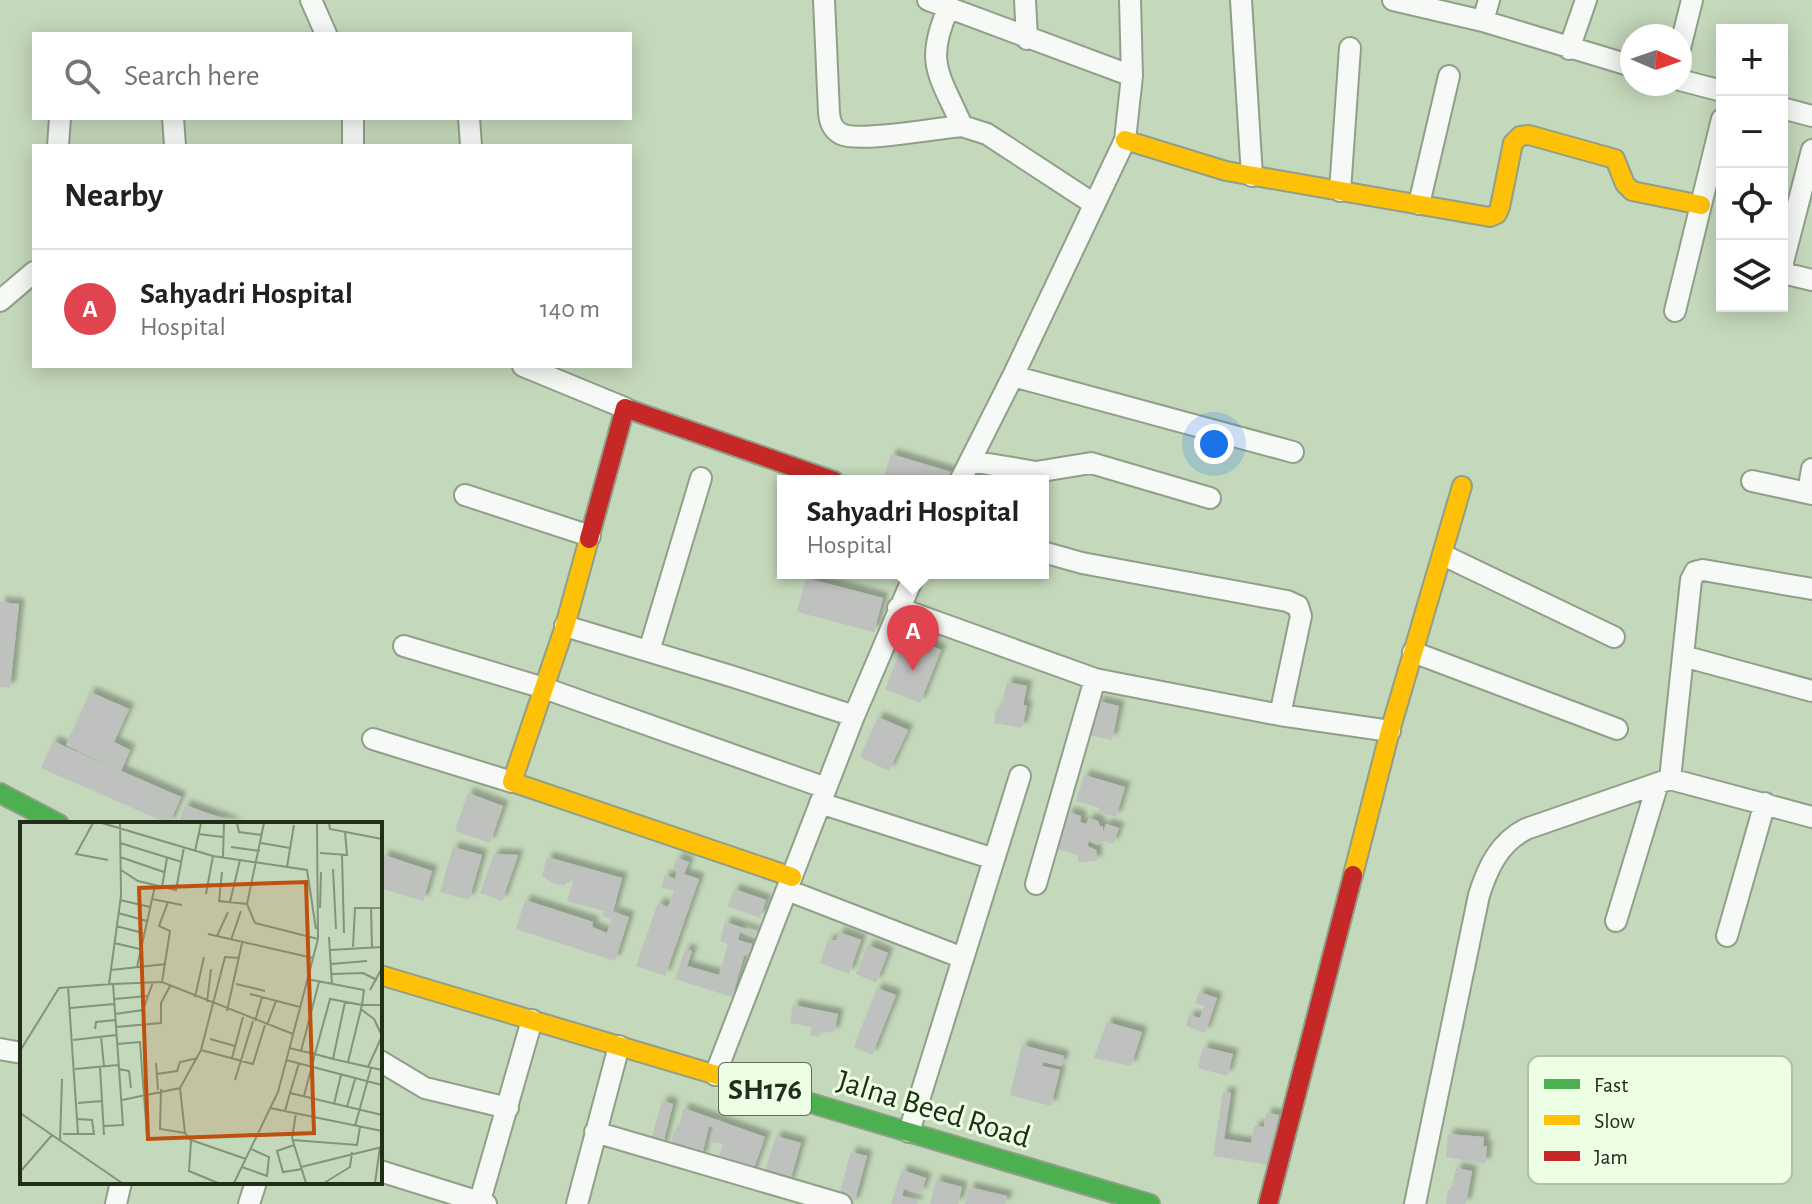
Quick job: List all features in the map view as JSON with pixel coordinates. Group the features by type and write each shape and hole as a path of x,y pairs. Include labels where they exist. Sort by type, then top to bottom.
{"street":[{"path":"311,0 325,32"},
{"path":"824,0 829,113 834,129 858,137 962,126 987,134 1094,204"},
{"path":"928,0 1132,76"},
{"path":"1025,0 1027,39"},
{"path":"963,475 1125,140 1132,76 1130,0"},
{"path":"1241,0 1252,176"},
{"path":"1393,0 1483,21 1620,63"},
{"path":"1483,21 1489,0"},
{"path":"1569,49 1586,0"},
{"path":"1686,24 1692,0"},
{"path":"948,9 936,36 934,55 936,67 962,126"},
{"path":"1340,191 1350,48"},
{"path":"1419,204 1449,76"},
{"path":"1692,83 1716,89"},
{"path":"1788,110 1812,116"},
{"path":"58,144 60,120"},
{"path":"173,120 175,144"},
{"path":"353,120 353,144"},
{"path":"469,120 471,144"},
{"path":"1125,140 1226,171 1494,216 1500,207 1513,143 1524,135 1615,159 1620,165 1624,184 1632,191 1701,205"},
{"path":"1675,311 1716,144"},
{"path":"1811,160 1783,268 1791,276 1812,280"},
{"path":"0,301 32,275"},
{"path":"533,368 566,375 625,408 817,475"},
{"path":"1013,376 1293,452"},
{"path":"512,782 565,626 625,408"},
{"path":"970,461 1036,472 1091,463 1210,498"},
{"path":"1752,481 1810,493 1812,469"},
{"path":"649,651 701,478"},
{"path":"1268,1204 1390,731 1462,486"},
{"path":"465,495 590,536"},
{"path":"1049,554 1082,563 1287,601 1298,606 1301,616 1280,715"},
{"path":"1443,555 1614,637"},
{"path":"1616,921 1664,781 1691,580 1695,572 1703,570 1812,589"},
{"path":"715,1075 854,716 912,579"},
{"path":"898,608 1095,679 1280,715 1390,731"},
{"path":"565,626 854,716"},
{"path":"404,646 544,688 994,859"},
{"path":"1413,652 1617,729"},
{"path":"1683,656 1812,691"},
{"path":"1036,884 1095,679"},
{"path":"373,739 512,782 789,883 963,958"},
{"path":"909,1132 1020,776"},
{"path":"1415,1204 1479,895 1493,860 1508,841 1526,829 1664,781 1765,803 1812,817"},
{"path":"0,793 55,822"},
{"path":"1727,936 1765,803"},
{"name":"Jalna Beed Road","path":"382,976 909,1132 1107,1198 1150,1204"},
{"path":"382,1172 481,1203 532,1020"},
{"path":"577,1204 619,1046"},
{"path":"0,1049 20,1053"},
{"path":"382,1062 425,1088 508,1108"},
{"path":"595,1132 841,1204"},
{"path":"116,1204 121,1184"},
{"path":"249,1204 255,1184"}],"building":[{"path":"891,454 951,472 950,475 885,475"},
{"path":"806,579 883,598 874,632 797,612"},
{"path":"0,602 19,604 10,688 0,687"},
{"path":"924,643 941,650 920,703 885,689 903,644 921,651"},
{"path":"1007,682 1027,686 1022,728 994,723"},
{"path":"90,692 129,709 114,742 130,750 121,771 181,797 170,822 41,768 53,741 111,767 66,745"},
{"path":"1098,701 1119,706 1112,740 1088,735"},
{"path":"878,717 908,730 889,771 860,757"},
{"path":"1084,775 1125,787 1116,817 1098,812 1100,808 1076,801"},
{"path":"468,793 503,806 490,843 455,831"},
{"path":"185,805 232,822 178,822"},
{"path":"1068,812 1081,816 1080,822 1086,824 1089,818 1098,821 1103,826 1103,832 1106,824 1119,828 1113,844 1102,841 1097,845 1089,841 1087,846 1096,850 1097,861 1078,862 1078,855 1058,849"},
{"path":"453,847 482,855 469,900 440,892"},
{"path":"494,854 518,855 502,901 480,893"},
{"path":"384,855 432,871 423,901 382,889"},
{"path":"547,857 622,878 611,919 602,916 604,911 567,901 574,879 564,885 552,883 542,876"},
{"path":"677,858 689,862 684,874 699,879 665,976 636,966 658,903 668,907 674,891 661,887 665,875 675,879 678,869 673,868"},
{"path":"734,889 766,900 760,918 728,906"},
{"path":"525,900 593,922 592,927 607,933 614,912 629,917 615,961 516,929"},
{"path":"725,922 756,932 754,937 740,932 738,940 752,944 750,953 744,956 732,997 675,979 685,949 692,951 687,966 719,975 728,944 720,941"},
{"path":"839,932 861,940 849,974 820,963 828,940 836,940"},
{"path":"868,945 888,953 876,983 856,974"},
{"path":"877,988 896,995 872,1055 854,1047"},
{"path":"1199,992 1217,998 1205,1033 1186,1026 1189,1015 1200,1018 1204,1006 1195,1003"},
{"path":"793,1005 838,1014 834,1033 821,1030 819,1037 810,1035 812,1027 790,1023"},
{"path":"1107,1022 1142,1032 1131,1066 1094,1058"},
{"path":"1022,1045 1064,1056 1061,1066 1043,1062 1042,1066 1060,1070 1051,1106 1010,1095"},
{"path":"1203,1047 1233,1054 1227,1076 1198,1068"},
{"path":"1223,1092 1231,1093 1224,1139 1251,1143 1254,1126 1264,1127 1266,1113 1279,1115 1269,1165 1213,1156"},
{"path":"662,1101 673,1104 662,1148 650,1144"},
{"path":"683,1108 765,1137 751,1176 717,1165 723,1144 711,1142 716,1128 709,1126 701,1159 670,1151 674,1131 679,1131"},
{"path":"1448,1134 1484,1137 1483,1146 1487,1146 1485,1164 1446,1157"},
{"path":"776,1136 801,1143 789,1184 763,1177"},
{"path":"851,1152 867,1156 854,1204 838,1199"},
{"path":"1456,1168 1472,1171 1466,1204 1446,1204 1448,1190 1452,1189"},
{"path":"902,1170 926,1178 921,1194 904,1189 902,1196 918,1201 917,1204 891,1204"},
{"path":"936,1180 962,1187 958,1204 930,1204"},
{"path":"969,1187 1007,1196 1005,1204 965,1204"}],"traffic: fast":[{"path":"0,793 55,822"},
{"path":"794,1098 1150,1204"}],"traffic: slow":[{"path":"1125,140 1226,171 1490,217 1497,214 1500,207 1513,143 1520,136 1529,135 1615,159 1625,184 1632,191 1701,205"},
{"path":"1353,875 1390,731 1462,486"},
{"path":"589,539 565,626 512,782 792,877"},
{"path":"382,976 794,1098"}],"traffic: jam":[{"path":"589,539 625,408 817,475"},
{"path":"1268,1204 1353,875"}],"place":[{"name":"Sahyadri Hospital","path":"913,671"}]}
